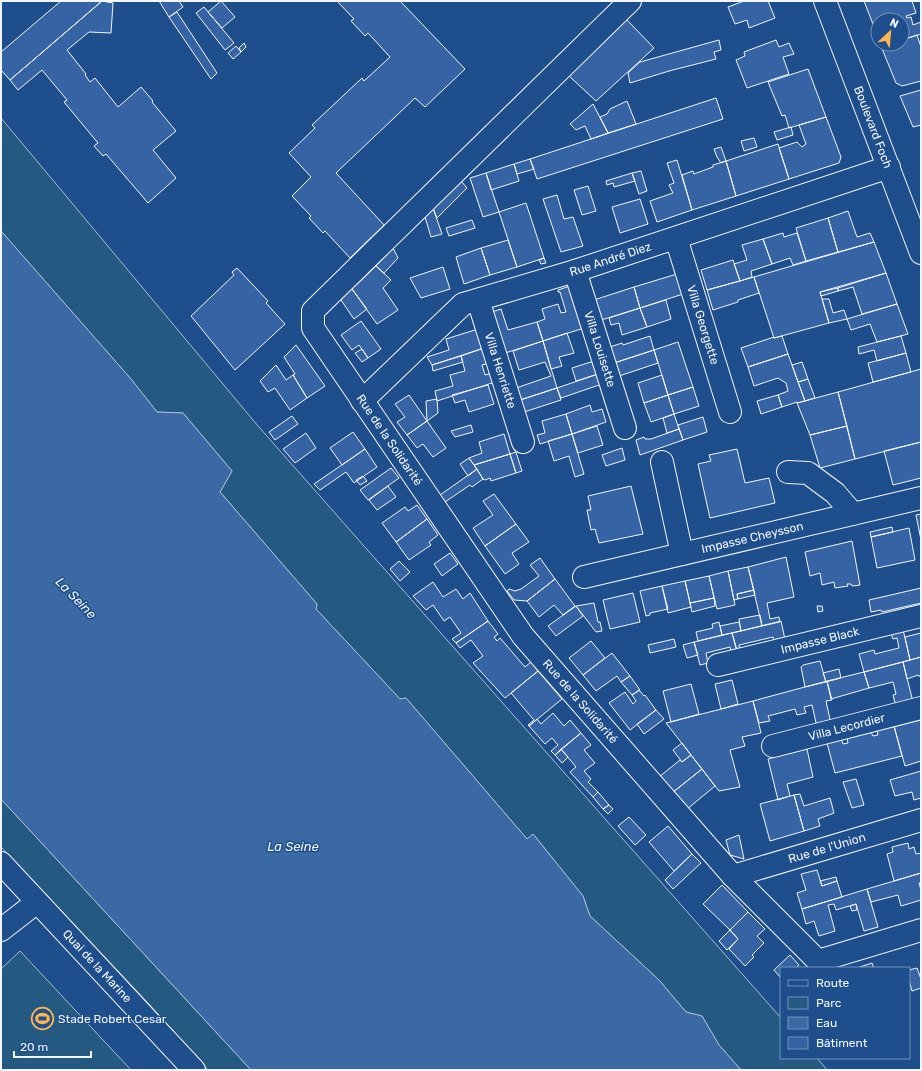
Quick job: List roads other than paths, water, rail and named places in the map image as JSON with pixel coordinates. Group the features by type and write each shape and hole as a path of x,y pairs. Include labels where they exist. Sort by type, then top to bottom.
{"street":[{"name":"Rue de la Solidarité","path":"630,1 313,311 312,328 522,636 733,876 818,961 921,930"},
{"name":"Boulevard Foch","path":"825,1 921,253"},
{"name":"Rue André Diez","path":"362,401 464,304 575,271 889,167"},
{"name":"Villa Georgette","path":"676,238 730,412"},
{"name":"Villa Louisette","path":"575,271 625,428"},
{"name":"Villa Henriette","path":"478,300 523,442"},
{"path":"662,462 682,554"},
{"path":"788,472 808,473 835,493 853,514"},
{"name":"Impasse Cheysson","path":"584,576 921,498"},
{"name":"Impasse Black","path":"718,665 921,616"},
{"name":"Villa Lecordier","path":"773,746 921,708"},
{"name":"Rue de l'Union","path":"733,876 921,820"},
{"name":"Quai de la Marine","path":"1,863 194,1070"},
{"path":"1,930 37,902"}],"water":[{"name":"La Seine","path":"1,231 131,379 157,412 183,413 232,471 220,492 317,604 316,609 400,699 406,698 527,839 533,834 583,896 590,916 659,980 686,1012 702,1016 719,1045 741,1070 251,1070 1,799"}],"place":[{"name":"Stade Robert Cesar","path":"42,1019"}]}
